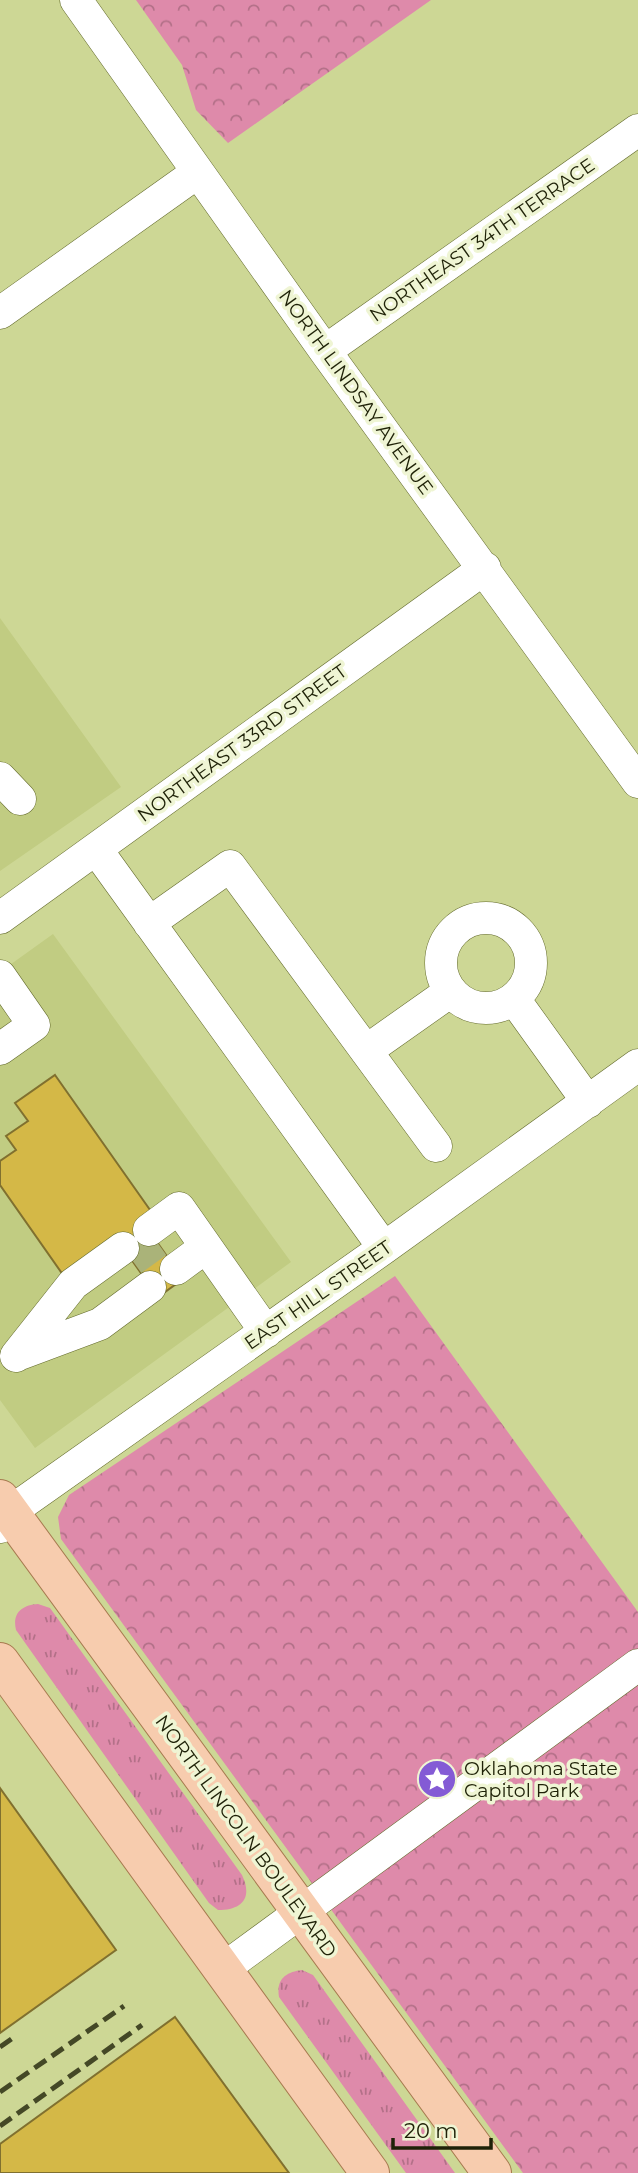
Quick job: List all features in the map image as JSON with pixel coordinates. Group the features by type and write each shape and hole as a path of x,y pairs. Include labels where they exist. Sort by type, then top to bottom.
{"main road":[{"name":"NORTH LINCOLN BOULEVARD","path":"3,1513 302,1912 492,2173"},
{"path":"3,1672 370,2173"}],"street":[{"name":"NORTH LINDSAY AVENUE","path":"76,0 638,782"},
{"name":"NORTHEAST 34TH TERRACE","path":"326,351 638,130"},
{"path":"0,313 198,173"},
{"name":"NORTHEAST 33RD STREET","path":"0,918 485,568"},
{"path":"96,849 384,1248"},
{"path":"149,923 230,866 436,1146"},
{"path":"489,917 503,920 515,927 525,938 531,951 532,965 529,979 522,992 514,999 498,1007 484,1009 470,1006 451,991 442,975 441,961 451,934 461,925 489,917"},
{"path":"0,976 34,1025 0,1049"},
{"path":"366,1051 451,991"},
{"path":"514,999 588,1101"},
{"name":"EAST HILL STREET","path":"3,1513 266,1332 638,1065"},
{"path":"5,1352 100,1324 149,1258 179,1208 266,1332"},
{"path":"5,1352 73,1284 149,1258 197,1234"},
{"path":"223,1969 638,1665"}],"shaded area":[{"path":"0,618 121,787 0,871"},
{"path":"53,934 291,1262 35,1448 0,1400 0,972"}],"green space":[{"path":"136,0 431,0 228,143 196,110 182,65"},
{"name":"Oklahoma State Capitol Park","path":"395,1276 638,1612 638,2173 523,2173 61,1539 58,1517 69,1495"},
{"path":"38,1604 50,1608 242,1875 246,1896 239,1905 218,1910 209,1903 16,1630 15,1619 20,1611 27,1606"},
{"path":"302,1970 313,1975 455,2173 406,2173 279,1997 279,1985 283,1978"}],"building":[{"path":"55,1075 155,1217 145,1225 183,1279 158,1297 121,1245 68,1282 0,1185 0,1161 16,1150 6,1136 28,1121 15,1103"},
{"path":"0,1788 116,1950 0,2033"},
{"path":"175,2017 289,2173 0,2173 0,2144"}],"tunnel":[{"path":"132,1260 157,1242"}],"railway":[{"path":"0,2092 124,2006"},
{"path":"0,2126 142,2025"},
{"path":"0,2047 17,2035"}],"place":[{"name":"Oklahoma State Capitol Park","path":"437,1779"}]}
